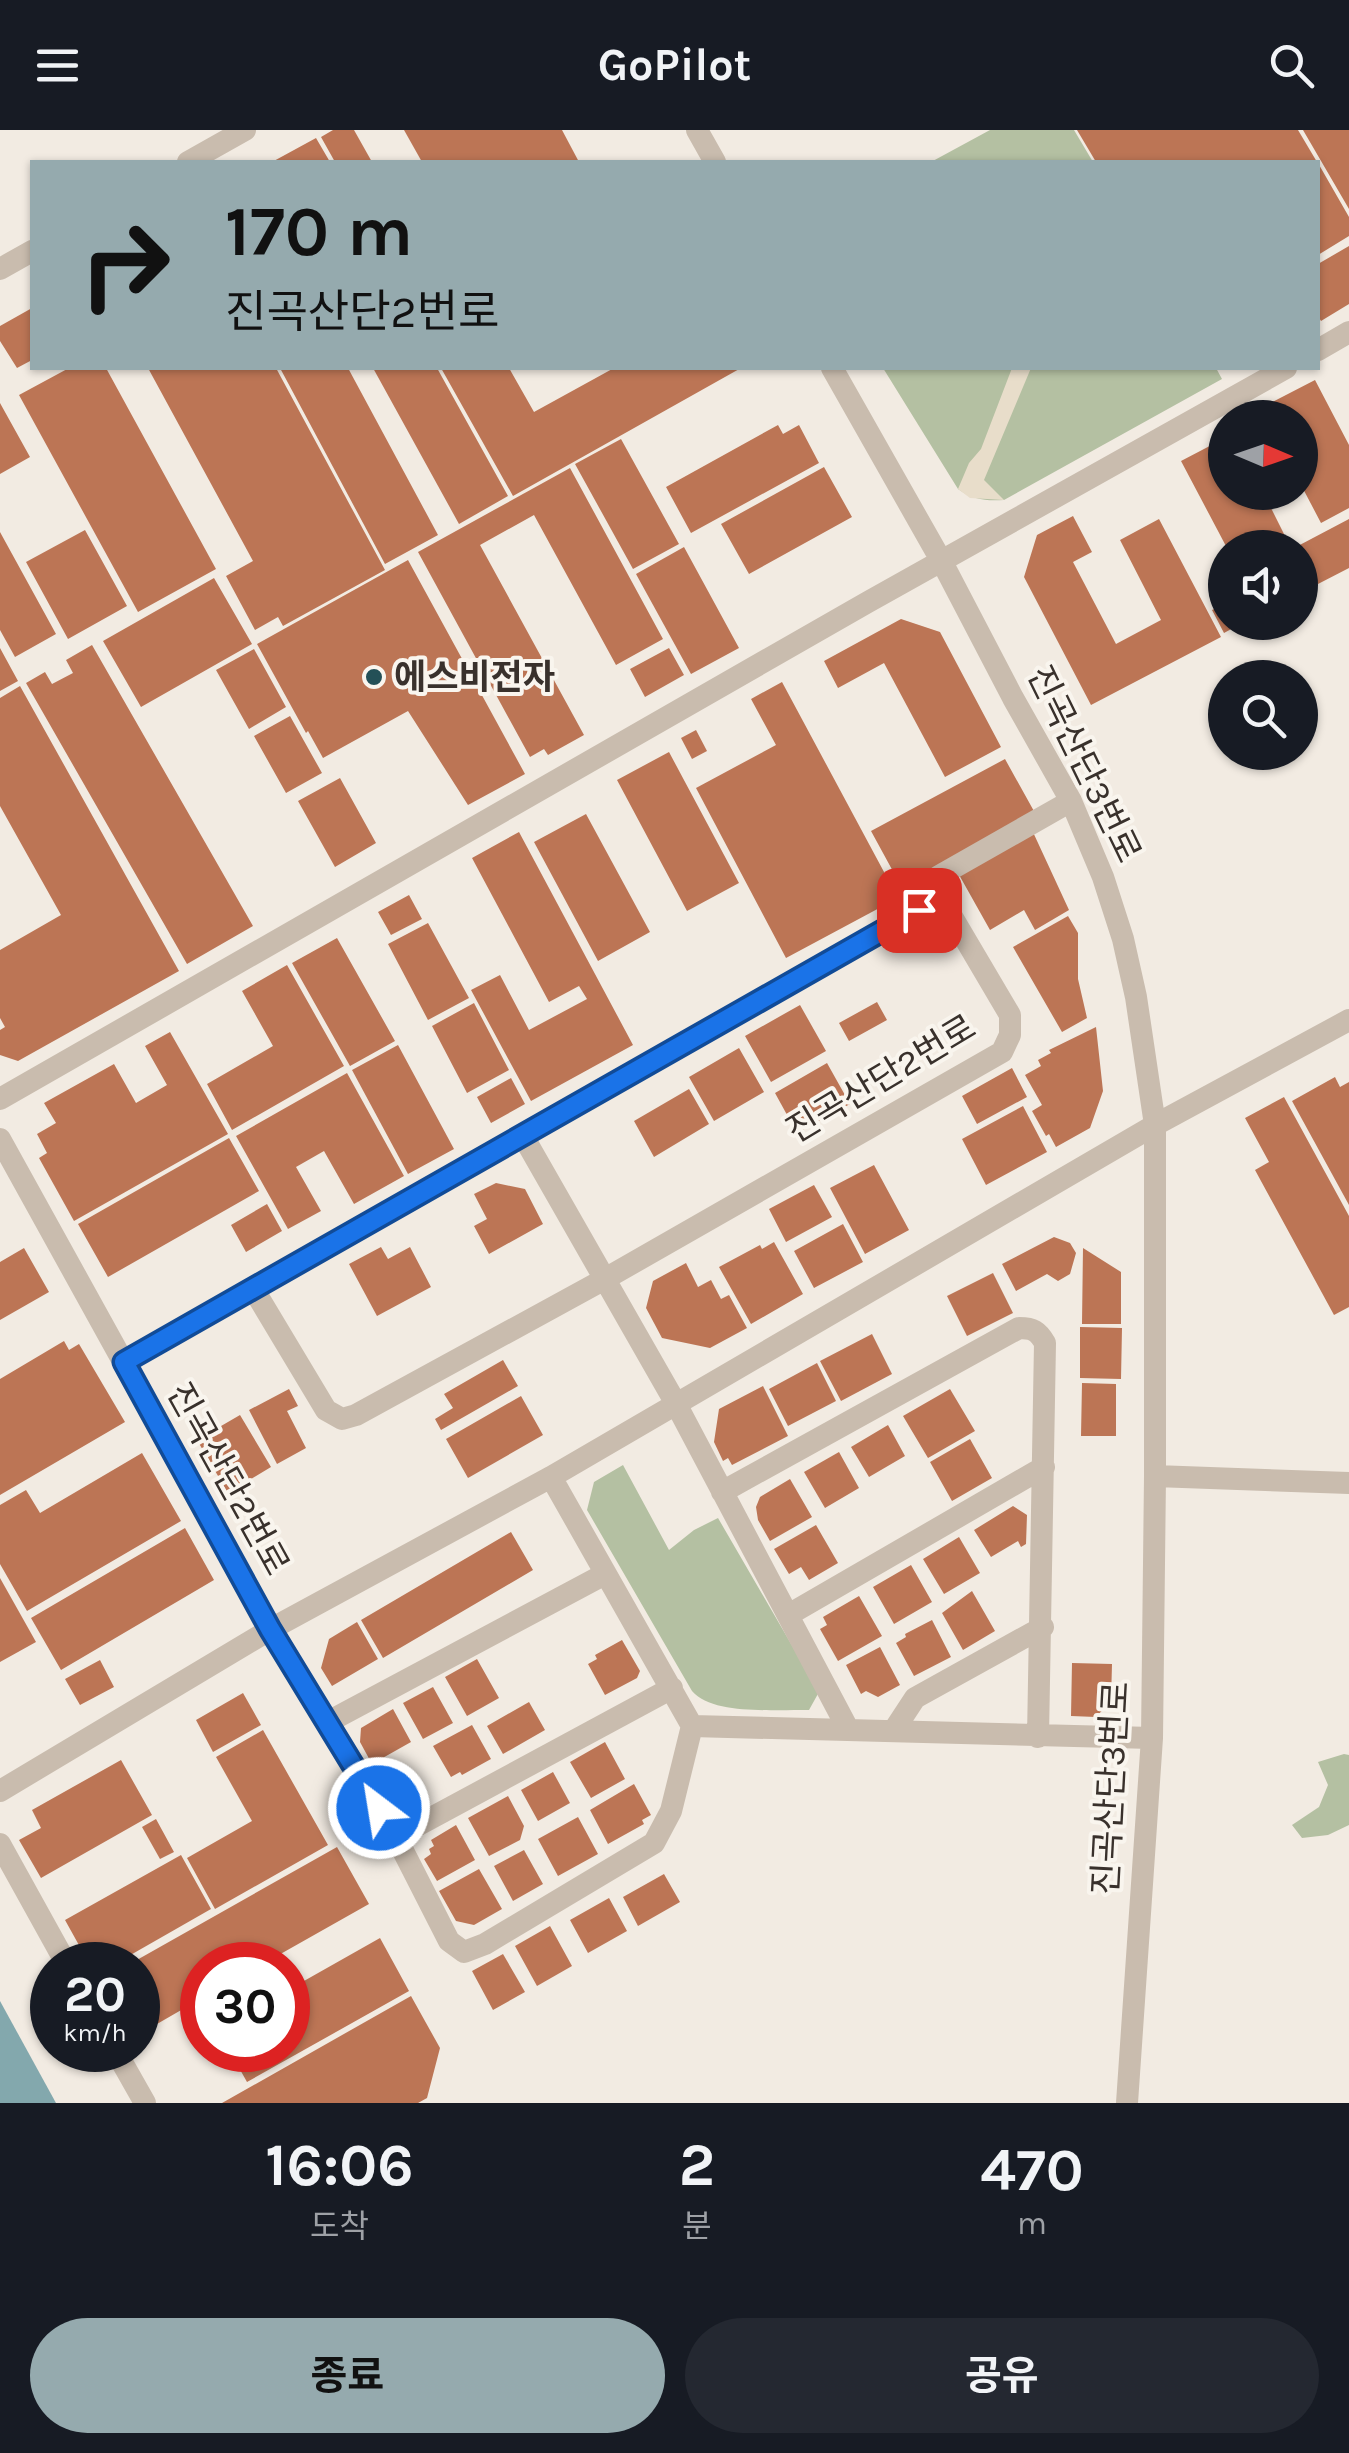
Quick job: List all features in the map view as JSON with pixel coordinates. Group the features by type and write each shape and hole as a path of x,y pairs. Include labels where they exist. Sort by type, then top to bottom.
{"street":[{"path":"192,160 245,130"},
{"path":"697,130 715,160"},
{"path":"0,269 30,251"},
{"path":"1320,349 1349,332"},
{"name":"진곡산단3번로","path":"833,370 1071,801 1104,877 1124,939 1155,1125 1152,1738 1128,2103"},
{"path":"0,1099 1282,370"},
{"path":"936,908 940,876 1071,801"},
{"name":"진곡산단2번로","path":"124,1362 919,910 936,908 951,914 1010,1015 1010,1035 1002,1052 603,1280 356,1415 342,1419 326,1410 254,1290"},
{"path":"1155,1125 1349,1020"},
{"name":"진곡산단2번로","path":"270,1629 551,1477 1155,1125"},
{"path":"523,1136 675,1402 848,1728"},
{"name":"진곡산단2번로","path":"0,1140 270,1629 396,1838 448,1941 464,1952 485,1944 654,1842 672,1810 692,1726"},
{"path":"722,1492 1019,1328 1032,1328 1046,1343 1038,1736"},
{"path":"790,1614 1044,1467"},
{"path":"1155,1476 1349,1484"},
{"path":"551,1477 692,1726 1152,1738"},
{"path":"328,1722 604,1574"},
{"path":"894,1730 916,1698 1042,1627"},
{"path":"0,1791 270,1629"},
{"path":"396,1838 672,1688"},
{"path":"0,1844 55,1942"},
{"path":"127,2072 144,2103"}],"green space":[{"path":"990,130 1074,130 1092,160 935,160"},
{"path":"884,370 1217,370 1222,379 1004,500 974,498 958,489"},
{"path":"623,1465 669,1550 694,1530 718,1518 819,1692 809,1710 730,1708 702,1699 692,1691 587,1510 594,1482"},
{"path":"1349,1755 1349,1825 1328,1835 1302,1838 1292,1825 1319,1807 1328,1785 1318,1762"}],"shaded area":[{"path":"1011,370 1030,370 984,480 1004,500 970,498 958,489 969,463 981,449"}],"water":[{"path":"0,2001 30,2056 30,2072 39,2072 56,2103 0,2103"}],"building":[{"path":"333,130 354,130 371,160 334,160 321,137"},
{"path":"404,130 562,130 578,160 421,160"},
{"path":"1077,130 1298,130 1316,160 1095,160"},
{"path":"1303,130 1349,130 1349,209"},
{"path":"316,138 329,160 276,160"},
{"path":"1320,166 1349,217 1349,236 1320,254"},
{"path":"1349,246 1349,304 1321,321 1320,319 1320,263"},
{"path":"30,309 30,361 17,368 0,341 0,326"},
{"path":"65,370 107,370 216,569 138,612 19,395"},
{"path":"149,370 277,370 385,570 283,626 278,617 255,630 226,576 253,561"},
{"path":"281,370 349,370 438,535 385,564"},
{"path":"374,370 438,370 508,496 459,524"},
{"path":"442,370 510,370 534,412 610,370 737,370 513,496"},
{"path":"1315,380 1349,445 1349,508 1321,523 1314,510 1318,510 1318,400 1276,400"},
{"path":"0,403 30,457 0,474"},
{"path":"778,425 783,434 799,425 819,463 691,533 666,487"},
{"path":"621,439 679,544 633,569 575,464"},
{"path":"1208,447 1208,510 1272,510 1282,530 1217,530 1181,461"},
{"path":"824,467 852,517 749,574 721,524"},
{"path":"570,468 663,639 616,665 534,515 480,545 584,735 548,755 544,749 530,757 418,552"},
{"path":"1073,516 1092,552 1073,562 1116,644 1161,620 1120,540 1159,519 1208,612 1208,640 1215,640 1091,705 1024,577 1037,535"},
{"path":"1349,519 1349,568 1318,584 1318,535"},
{"path":"85,530 127,606 68,639 26,562"},
{"path":"0,532 56,634 15,657 0,630"},
{"path":"684,547 739,648 691,674 636,574"},
{"name":"에스비전자","path":"408,560 525,774 468,805 408,711 323,758 257,644"},
{"path":"214,578 252,644 141,707 103,641"},
{"path":"901,619 940,632 1001,747 945,777 884,663 838,688 824,661"},
{"path":"92,645 253,926 187,964 26,683 45,672 52,684 73,673 66,660"},
{"path":"0,648 18,681 0,691"},
{"path":"669,648 684,675 645,697 630,669"},
{"path":"254,649 286,707 249,729 216,670"},
{"path":"782,682 898,898 786,958 696,788 776,745 751,699"},
{"path":"20,686 179,971 18,1061 0,1055 0,1030 5,1027 0,1018 0,950 61,915 0,806 0,698"},
{"path":"290,716 322,773 286,793 254,736"},
{"path":"696,730 707,751 692,759 681,738"},
{"path":"669,752 739,883 687,911 617,780"},
{"path":"1005,759 1035,813 901,886 871,831"},
{"path":"340,778 376,843 335,867 298,801"},
{"path":"586,814 650,932 598,961 534,842"},
{"path":"1032,830 1069,910 1035,930 1024,910 990,930 958,873"},
{"path":"519,832 633,1045 531,1101 471,990 500,975 529,1030 587,999 579,986 549,1002 472,858"},
{"path":"409,895 422,919 391,935 378,912"},
{"path":"1068,916 1078,933 1078,979 1087,1018 1062,1032 1013,947"},
{"path":"428,923 469,998 428,1020 388,944"},
{"path":"337,938 395,1041 350,1066 292,963"},
{"path":"287,965 344,1066 232,1130 207,1084 273,1046 242,991"},
{"path":"877,1002 887,1020 849,1041 839,1023"},
{"path":"474,1003 509,1070 467,1093 432,1026"},
{"path":"800,1005 826,1051 771,1082 745,1036"},
{"path":"1096,1027 1103,1091 1090,1128 1056,1147 1032,1111 1042,1105 1025,1075 1041,1066 1038,1060 1051,1053 1049,1050"},
{"path":"170,1032 228,1134 74,1221 39,1158 47,1153 37,1134 56,1123 44,1103 114,1064 136,1103 167,1085 145,1046"},
{"path":"398,1045 454,1149 408,1174 352,1070"},
{"path":"739,1048 764,1092 714,1121 689,1077"},
{"path":"827,1063 850,1104 797,1133 775,1093"},
{"path":"1012,1068 1027,1097 977,1124 962,1096"},
{"path":"347,1073 404,1176 354,1204 324,1151 296,1167 321,1211 288,1229 236,1136"},
{"path":"1335,1077 1340,1087 1349,1082 1349,1205 1292,1101"},
{"path":"511,1078 525,1104 491,1123 477,1097"},
{"path":"689,1089 709,1124 654,1157 634,1121"},
{"path":"1284,1097 1349,1216 1349,1307 1334,1315 1255,1170 1269,1162 1245,1118"},
{"path":"1023,1106 1047,1152 986,1185 962,1139"},
{"path":"229,1138 259,1191 108,1277 78,1224"},
{"path":"874,1165 909,1230 865,1254 830,1188"},
{"path":"496,1183 525,1189 543,1224 489,1254 474,1226 487,1219 474,1194"},
{"path":"814,1185 832,1217 786,1242 769,1209"},
{"path":"267,1204 282,1231 246,1252 231,1225"},
{"path":"843,1224 863,1262 814,1288 794,1251"},
{"path":"1054,1237 1070,1243 1076,1253 1070,1274 1058,1281 1047,1274 1016,1291 1002,1264"},
{"path":"774,1242 803,1294 751,1324 719,1267 760,1245 762,1249"},
{"path":"381,1247 388,1259 410,1247 431,1287 377,1316 349,1264"},
{"path":"24,1248 49,1292 0,1320 0,1262"},
{"path":"1083,1248 1121,1272 1121,1324 1082,1324"},
{"path":"686,1263 698,1287 711,1280 721,1299 729,1295 747,1328 710,1348 662,1338 646,1308 653,1281"},
{"path":"993,1273 1013,1313 967,1336 947,1296"},
{"path":"1080,1327 1122,1328 1121,1379 1080,1378"},
{"path":"872,1334 892,1374 841,1401 820,1361"},
{"path":"64,1341 69,1350 79,1344 125,1422 0,1495 0,1379"},
{"path":"503,1360 518,1386 441,1430 435,1419 453,1408 444,1394"},
{"path":"817,1363 836,1401 788,1426 769,1389"},
{"path":"1082,1383 1116,1384 1116,1436 1081,1436"},
{"path":"763,1386 788,1436 732,1465 728,1458 723,1461 714,1442 719,1409"},
{"path":"289,1389 298,1406 287,1411 306,1448 277,1464 249,1410"},
{"path":"950,1389 975,1431 928,1458 903,1416"},
{"path":"521,1396 543,1435 468,1478 446,1439"},
{"path":"240,1415 271,1467 228,1493 197,1440"},
{"path":"888,1425 905,1456 869,1477 851,1447"},
{"path":"970,1439 992,1478 952,1501 930,1462"},
{"path":"839,1452 859,1488 825,1508 804,1472"},
{"path":"142,1453 181,1521 27,1611 0,1564 0,1505 26,1490 40,1513"},
{"path":"790,1479 812,1517 770,1541 758,1520 756,1507 760,1497"},
{"path":"1013,1506 1027,1515 1026,1544 1021,1547 1018,1541 991,1557 974,1530"},
{"path":"816,1525 838,1563 809,1580 801,1567 789,1574 774,1549"},
{"path":"185,1528 214,1580 61,1670 31,1618"},
{"path":"511,1532 533,1570 383,1658 361,1620"},
{"path":"959,1537 980,1573 944,1594 923,1559"},
{"path":"911,1565 932,1602 894,1624 873,1587"},
{"path":"0,1578 36,1642 0,1662"},
{"path":"972,1591 995,1631 963,1650 942,1613"},
{"path":"859,1596 882,1636 838,1661 820,1629 827,1625 823,1617"},
{"path":"932,1620 951,1657 914,1676 896,1643"},
{"path":"357,1622 378,1659 332,1686 321,1668 329,1639"},
{"path":"622,1640 640,1671 637,1678 605,1695 588,1664 597,1659 595,1655"},
{"path":"880,1647 900,1685 878,1697 866,1691 861,1694 846,1665"},
{"path":"477,1659 499,1698 467,1716 445,1677"},
{"path":"100,1660 114,1687 80,1705 65,1679"},
{"path":"1072,1663 1112,1664 1111,1701 1096,1717 1071,1716"},
{"path":"433,1687 453,1723 423,1739 403,1703"},
{"path":"243,1693 261,1725 213,1752 196,1720"},
{"path":"529,1702 545,1730 503,1754 487,1726"},
{"path":"393,1709 411,1742 372,1764 360,1742 361,1728"},
{"path":"472,1725 491,1759 451,1777 433,1746"},
{"path":"263,1730 328,1845 215,1909 187,1858 252,1821 216,1757"},
{"path":"605,1742 625,1779 591,1798 570,1762"},
{"path":"121,1760 152,1815 41,1878 19,1840 41,1828 32,1810"},
{"path":"553,1772 570,1803 538,1821 521,1790"},
{"path":"634,1784 651,1815 642,1820 644,1824 608,1844 590,1810"},
{"path":"508,1796 524,1826 520,1840 489,1856 468,1818"},
{"path":"578,1817 598,1854 558,1876 538,1839"},
{"path":"156,1819 174,1852 160,1859 142,1827"},
{"path":"456,1825 475,1860 437,1881 424,1859 434,1846 431,1840"},
{"path":"337,1847 369,1904 302,1942 180,1942 180,2011 160,2022 160,1947"},
{"path":"524,1850 543,1884 513,1901 494,1866"},
{"path":"181,1855 211,1909 153,1942 77,1942 65,1920"},
{"path":"479,1869 502,1909 474,1925 456,1921 439,1891"},
{"path":"664,1874 680,1902 638,1926 623,1897"},
{"path":"609,1898 627,1931 588,1953 570,1920"},
{"path":"550,1926 572,1966 537,1986 515,1946"},
{"path":"380,1938 409,1991 310,2047 310,1978"},
{"path":"503,1954 525,1992 493,2010 472,1971"},
{"path":"411,1996 440,2048 427,2098 418,2103 222,2103 277,2072 310,2072 310,2053"},
{"path":"241,2072 265,2072 247,2082"}],"place":[{"name":"에스비전자","path":"374,677"}],"route":[{"path":"379,1808 270,1629 124,1362 919,910"}]}
